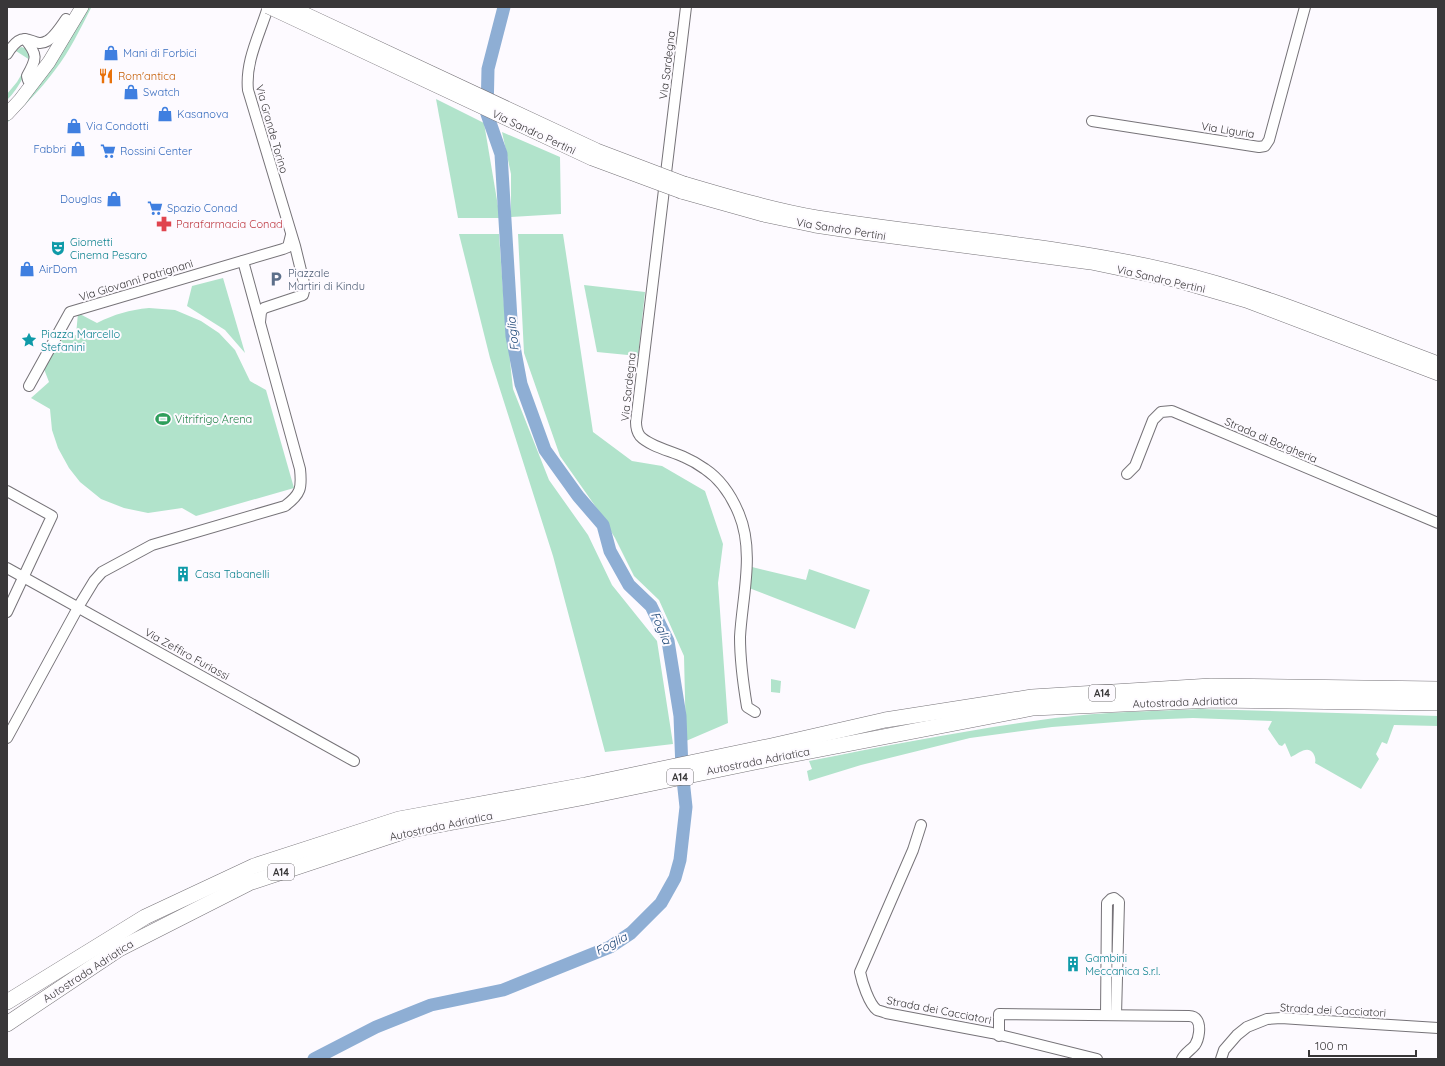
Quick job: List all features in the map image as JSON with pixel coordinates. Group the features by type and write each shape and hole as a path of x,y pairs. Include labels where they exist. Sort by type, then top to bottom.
{"highway":[{"name":"Autostrada Adriatica","path":"772,752 885,720 1032,697 1211,686 1438,689"},
{"name":"Autostrada Adriatica","path":"7,1024 119,949 250,883 406,831 585,790 772,752 1033,708 1214,700 1438,703"},
{"name":"Autostrada Adriatica","path":"7,1002 145,917 254,866 400,820 585,790"}],"main road":[{"path":"7,106 43,58 73,7"},
{"path":"7,114 50,62 82,7"},
{"name":"Via Sandro Pertini","path":"268,7 592,159 763,215 815,226 862,233 1091,263 1177,281 1246,301 1438,374"},
{"name":"Via Sandro Pertini","path":"291,7 597,150 682,188 815,216 1087,253 1170,270 1251,292 1438,363"}],"street":[{"name":"Via Grande Torino","path":"260,322 261,312 264,308 297,298 305,292 291,235 248,90 246,78 248,66 268,7"},
{"name":"Via Sardegna","path":"686,7 636,429 646,441 684,457 705,469 721,484 733,501 740,515 746,540 747,561 741,624 740,669 747,707 755,712"},
{"name":"Via Liguria","path":"1092,121 1258,147 1265,146 1269,140 1305,7"},
{"path":"7,54 19,40 25,39 42,43 48,41 66,19"},
{"path":"25,39 36,55 36,61 27,76 28,80"},
{"path":"7,738 78,608 94,581 102,572 152,545 285,506 293,500 299,492 302,482 300,469 242,261 288,247 291,235"},
{"name":"Via Giovanni Patrignani","path":"29,386 70,312 242,261"},
{"name":"Strada di Borgheria","path":"1127,474 1135,466 1153,420 1161,412 1172,411 1438,523"},
{"path":"7,491 52,516 7,612"},
{"name":"Via Zeffiro Furiassi","path":"7,568 354,761"},
{"name":"Strada dei Cacciatori","path":"921,825 913,850 897,889 860,972 867,994 873,1005 878,1010 886,1013 992,1033 999,1036 1098,1059"},
{"path":"1114,898 1119,902 1111,1015 1107,903 1114,898"},
{"path":"999,1036 1000,1014 1194,1017 1199,1025 1199,1038 1195,1045 1184,1055 1182,1059"},
{"name":"Strada dei Cacciatori","path":"1221,1059 1224,1050 1247,1026 1267,1019 1281,1018 1438,1028"}],"green space":[{"path":"85,8 91,8 60,63 38,91 7,123 7,119"},
{"path":"21,47 32,52 30,60 16,51"},
{"path":"30,60 20,84 7,100 7,94 17,82"},
{"path":"436,99 484,123 500,218 458,218"},
{"path":"502,132 560,157 561,214 511,217 511,174"},
{"path":"459,234 499,234 504,305 513,389 549,480 588,535 612,585 657,641 673,744 605,752 553,556 490,358"},
{"path":"518,234 563,234 593,432 632,461 662,466 705,491 723,544 718,583 728,723 686,741 684,656 659,600 634,576 615,538 598,510 560,456 524,353"},
{"path":"223,278 245,353 225,330 187,306 192,286"},
{"path":"584,285 645,292 638,356 597,352"},
{"name":"Vitrifrigo Arena","path":"149,308 175,310 201,321 219,333 235,350 250,381 266,390 294,488 196,516 182,508 148,513 124,508 101,499 80,482 69,468 58,448 52,430 50,409 31,398 49,382 44,369 61,338 76,335 78,313 97,323 122,313"},
{"path":"752,567 806,580 809,569 870,590 855,629 749,588"},
{"path":"771,679 781,681 780,693 771,692"},
{"path":"1201,709 1438,716 1438,726 1394,725 1387,744 1382,742 1376,754 1379,759 1361,789 1315,763 1315,757 1311,751 1305,750 1291,757 1285,743 1282,746 1279,745 1268,729 1272,721 1193,718 1142,720 1052,727 970,738 861,765 809,781 807,771 812,769 809,761 993,727 1091,714"}],"waterway":[{"name":"Foglia","path":"314,1059 376,1027 431,1005 503,990 610,947 631,933 661,903 675,878 680,860 686,807 682,770 680,716 668,641 651,606 629,585 610,551 603,525 578,496 545,450 521,384 512,336 501,154 487,114 488,69 504,7"}],"place":[{"name":"Mani di Forbici","path":"111,53"},
{"name":"Rom'antica","path":"106,76"},
{"name":"Swatch","path":"131,92"},
{"name":"Kasanova","path":"165,114"},
{"name":"Via Condotti","path":"74,126"},
{"name":"Fabbri","path":"78,149"},
{"name":"Rossini Center","path":"108,151"},
{"name":"Douglas","path":"114,199"},
{"name":"Spazio Conad","path":"155,208"},
{"name":"Parafarmacia Conad","path":"164,224"},
{"name":"Giometti Cinema Pesaro","path":"58,248"},
{"name":"AirDom","path":"27,269"},
{"name":"Piazzale Martiri di Kindu","path":"276,279"},
{"name":"Piazza Marcello Stefanini","path":"29,340"},
{"name":"Vitrifrigo Arena","path":"163,419"},
{"name":"Casa Tabanelli","path":"183,574"},
{"name":"Gambini Meccanica S.r.l.","path":"1073,964"}]}
